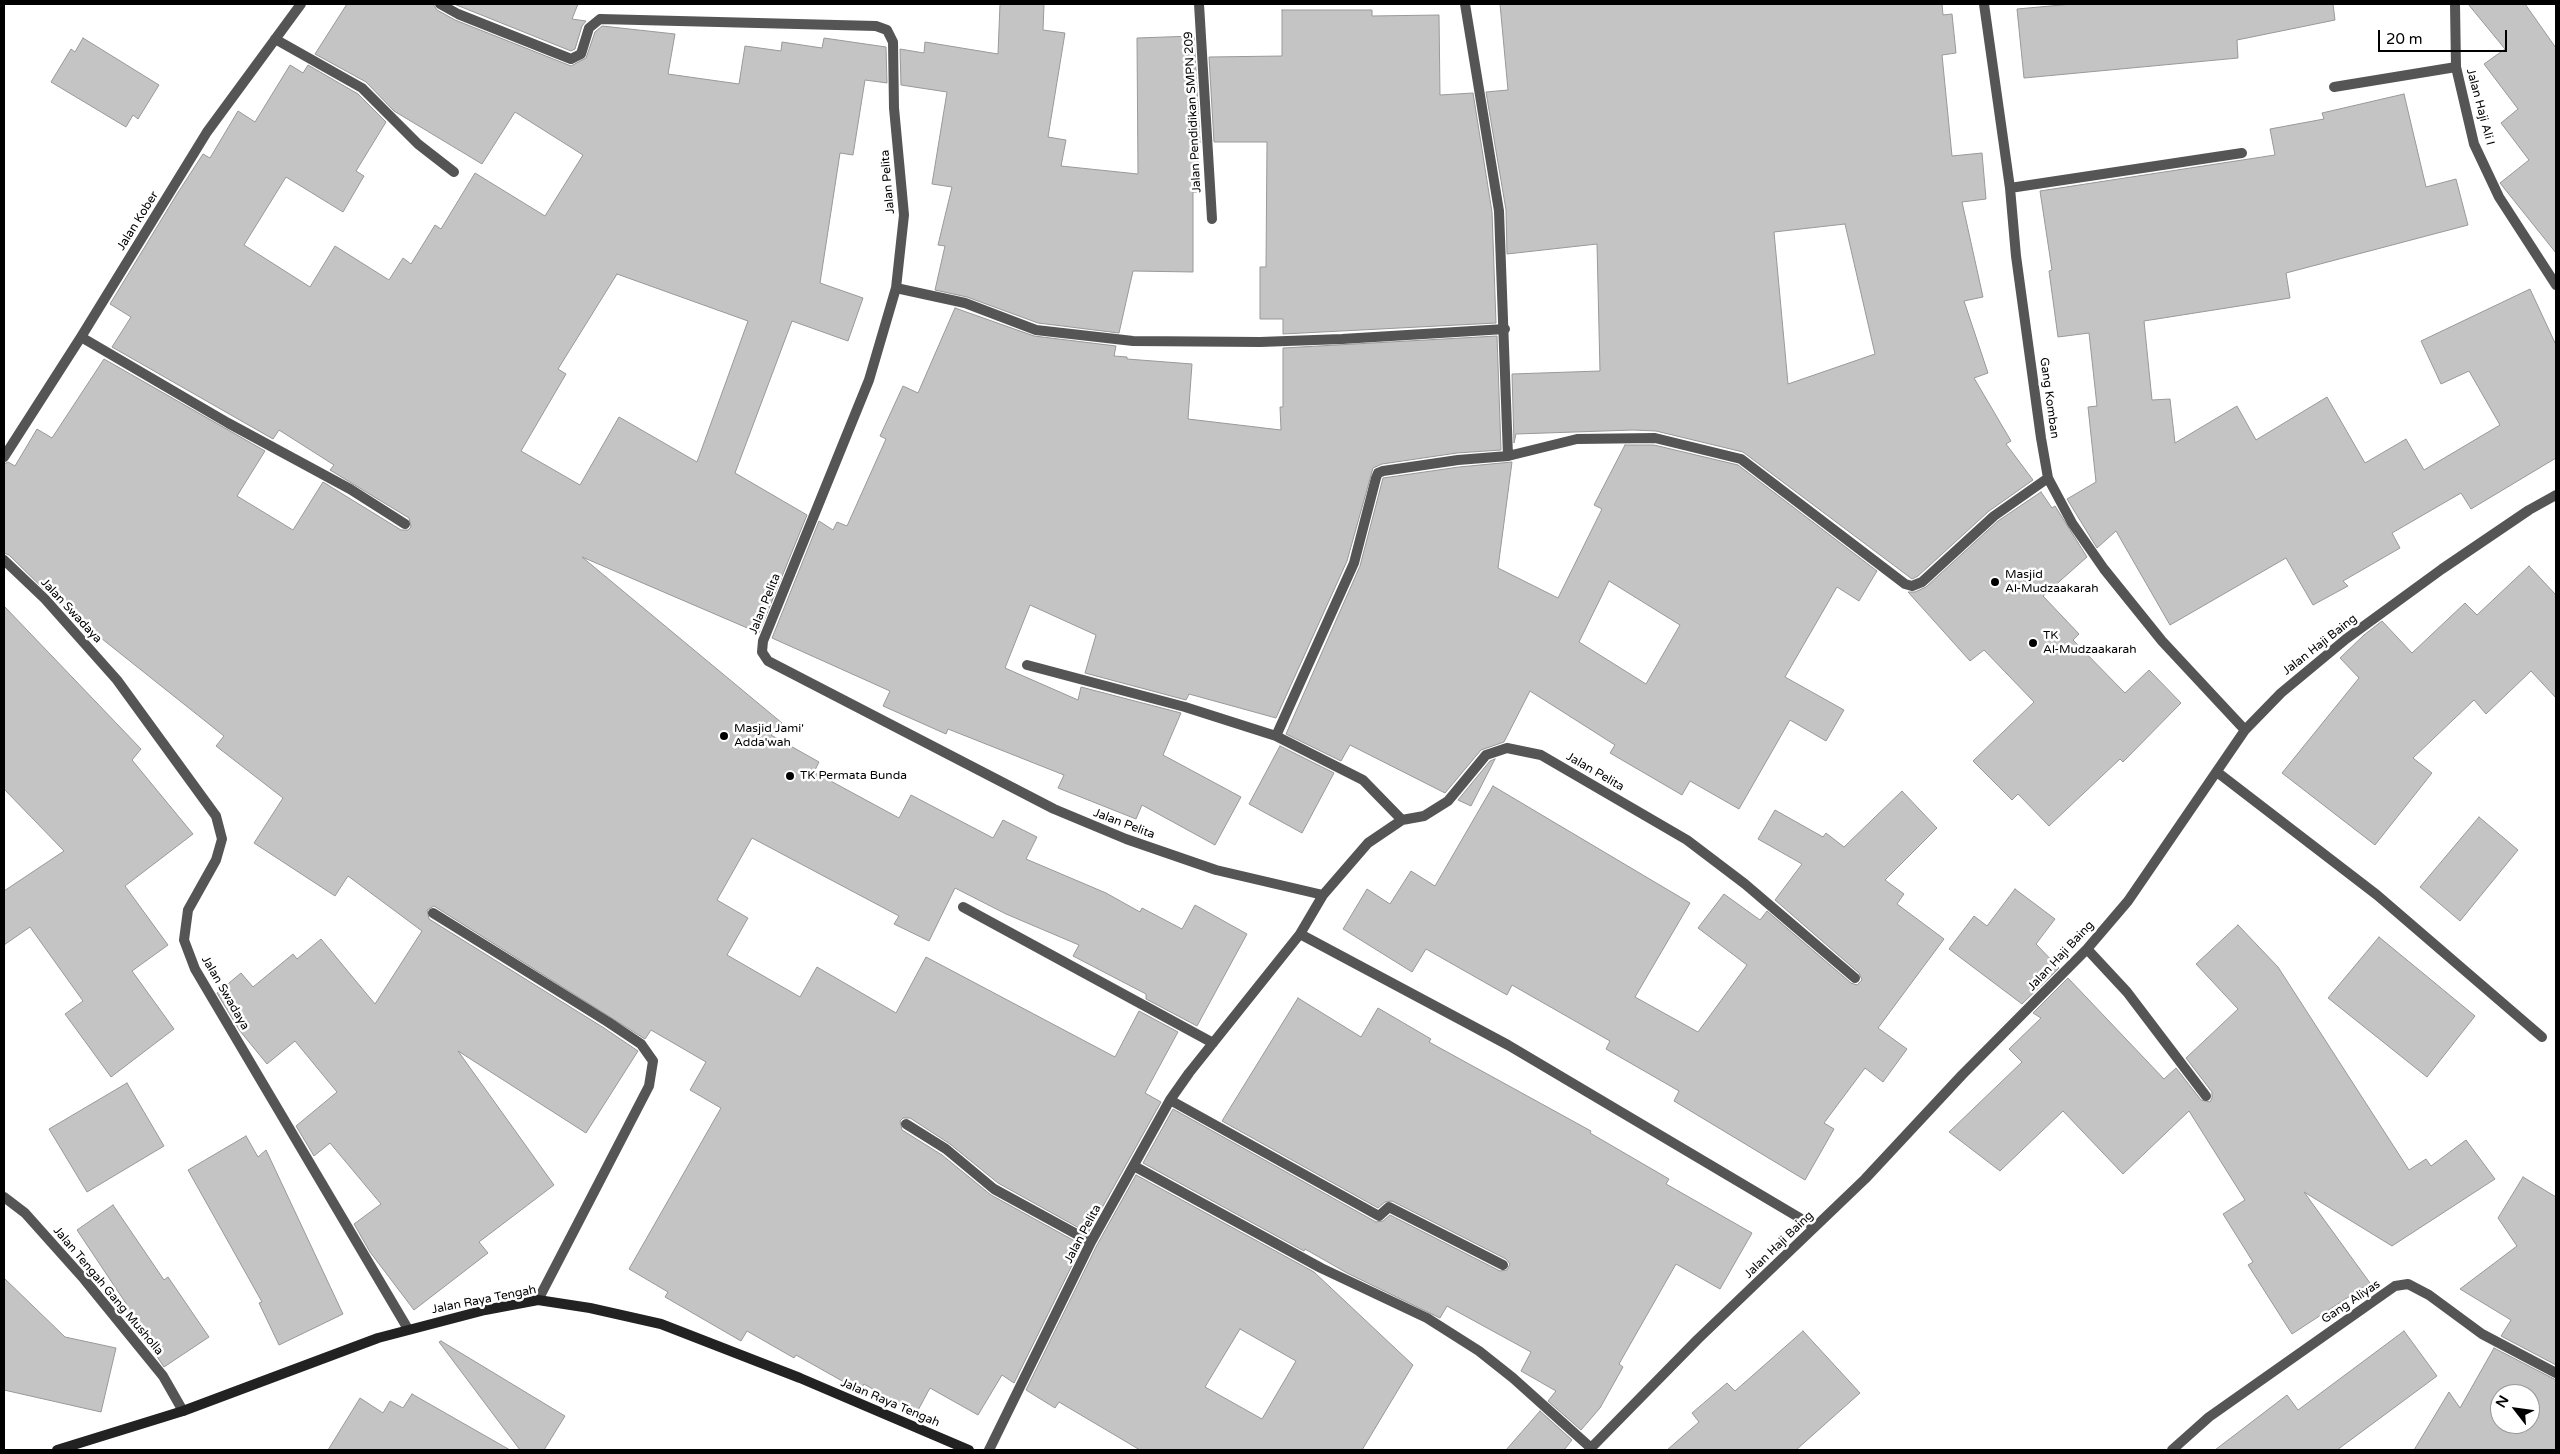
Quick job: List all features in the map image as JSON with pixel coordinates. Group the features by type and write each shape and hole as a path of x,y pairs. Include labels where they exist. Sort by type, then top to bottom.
{"street":[{"name":"Jalan Kober","path":"4,457 81,337 207,132 301,4"},
{"name":"Jalan Pelita","path":"440,4 458,14 571,60 581,54 589,28 600,19 876,26 887,30 893,42 894,108 904,215 896,288 870,380 763,641 762,652 768,660 1054,809 1126,839 1216,870 1323,895"},
{"name":"Jalan Pendidikan SMPN 209","path":"1199,4 1212,219"},
{"path":"1465,4 1499,212 1505,328 1508,456"},
{"name":"Gang Komban","path":"1984,4 2010,188 2016,256 2048,478 2072,523 2104,569 2162,641 2246,730"},
{"name":"Jalan Haji Ali I","path":"2455,4 2456,67 2474,144 2499,197 2556,285"},
{"path":"275,39 362,88 418,144 454,172"},
{"path":"2334,87 2456,67"},
{"path":"2010,188 2242,153"},
{"path":"896,288 965,303 1036,330 1133,341 1260,342 1342,340 1505,328"},
{"path":"81,337 228,423 350,489 405,524"},
{"path":"1276,736 1354,563 1378,473 1458,460 1508,456 1577,439 1656,438 1741,459 1826,521 1885,569 1912,586 1922,582 1994,516 2048,478"},
{"name":"Jalan Haji Baing","path":"1590,1449 1698,1339 1865,1179 1962,1075 2087,949 2128,901 2246,730 2281,693 2346,639 2529,510 2556,495"},
{"name":"Jalan Swadaya","path":"4,560 45,599 117,680 216,816 222,839 216,860 188,910 184,940 195,969 408,1329"},
{"path":"1027,664 1185,708 1276,736 1363,780 1402,820"},
{"name":"Jalan Pelita","path":"989,1450 1091,1242 1170,1100 1300,934 1323,895 1368,843 1402,820 1424,816 1448,801 1486,755 1507,748 1541,755 1687,840 1745,884 1855,978"},
{"path":"2217,772 2377,895 2542,1036"},
{"path":"963,907 1214,1042"},
{"path":"433,913 625,1033 641,1044 652,1061 649,1086 538,1300"},
{"path":"1300,934 1508,1045 1815,1227"},
{"path":"2087,949 2127,992 2206,1096"},
{"path":"1170,1100 1378,1216 1389,1207 1503,1265"},
{"path":"906,1124 946,1149 994,1189 1091,1242"},
{"path":"1134,1166 1321,1268 1427,1318 1479,1351 1514,1378 1590,1449"},
{"name":"Jalan Tengah Gang Musholla","path":"4,1197 25,1213 84,1279 163,1376 183,1410"},
{"name":"Gang Aliyas","path":"2172,1450 2208,1416 2395,1286 2408,1284 2429,1295 2482,1334 2556,1373"},
{"name":"Jalan Raya Tengah","path":"57,1450 183,1410 408,1329 538,1300 590,1308 661,1324 800,1378 969,1450"}],"building":[{"path":"347,4 433,4 437,10 455,20 571,66 586,58 595,32 602,26 675,34 668,74 739,84 745,46 781,51 782,42 822,48 824,38 886,47 887,83 865,80 853,155 840,153 820,283 863,298 848,341 792,321 735,473 807,515 759,633 582,557 782,723 771,735 819,762 814,772 899,818 911,795 993,838 1003,820 1037,837 1026,859 1106,893 1140,912 1142,908 1182,929 1195,905 1247,934 1197,1026 1146,999 1146,994 1073,956 1079,945 1006,914 955,888 929,941 894,924 899,916 752,838 717,900 748,918 727,955 800,997 817,967 896,1013 926,957 1115,1057 1139,1011 1178,1032 1145,1093 1161,1102 1088,1233 998,1183 950,1144 910,1118 903,1118 900,1121 902,1130 942,1155 991,1195 1082,1245 1014,1383 1002,1375 978,1415 930,1388 916,1414 864,1384 860,1391 796,1355 794,1358 747,1331 741,1341 665,1297 668,1292 629,1269 721,1108 690,1090 706,1062 651,1030 645,1039 434,906 427,910 429,919 638,1051 586,1133 458,1051 554,1185 479,1242 488,1253 414,1310 370,1252 354,1224 381,1204 330,1143 314,1156 296,1126 337,1092 295,1041 267,1064 240,1031 217,993 241,973 253,987 293,954 297,959 321,939 375,1004 422,931 348,876 335,896 254,843 283,798 216,746 224,736 62,607 9,555 4,553 4,464 8,462 15,466 37,429 52,438 104,359 265,451 237,496 293,530 323,482 401,530 408,530 411,527 409,518 330,470 334,465 279,430 273,439 112,347 131,317 110,304 203,154 210,158 238,111 255,122 290,65 303,73 308,65 358,94 386,122 356,171 364,176 343,212 286,177 244,245 310,287 335,246 389,280 403,258 411,264 435,225 441,229 475,173 545,216 583,155 515,112 482,164 394,111 366,82 315,54","holes":["617,274 748,321 697,462 619,417 580,485 521,451 566,374 558,369"]},
{"path":"454,4 578,4 572,19 586,21 582,26 575,49 571,51"},
{"path":"1000,4 1044,4 1043,30 1065,33 1048,137 1066,140 1061,166 1138,174 1137,38 1194,36 1200,143 1198,143 1198,192 1193,192 1193,272 1133,271 1119,333 1038,323 967,297 935,290 945,246 938,245 952,187 932,184 947,92 901,85 900,49 924,53 925,42 998,54"},
{"path":"1500,4 1942,4 1943,15 1952,14 1956,53 1942,55 1952,156 1982,153 1986,199 1962,202 1983,297 1964,301 1988,373 1974,378 2011,441 2006,444 2033,480 1989,511 1918,576 1912,579 1743,452 1656,431 1633,430 1516,434 1514,443 1512,374 1600,371 1597,244 1507,254 1506,210 1486,92 1508,90","holes":["1845,224 1875,354 1788,384 1774,232"]},
{"path":"2073,4 2333,4 2335,20 2237,40 2238,58 2024,78 2017,9"},
{"path":"2468,4 2525,4 2556,48 2556,253 2500,183 2529,160 2501,123 2518,109 2484,64 2505,49"},
{"path":"1282,10 1372,10 1372,16 1439,15 1440,95 1473,93 1492,212 1496,323 1283,334 1283,319 1260,319 1260,267 1266,267 1267,142 1214,142 1209,57 1282,56"},
{"path":"83,38 159,85 138,119 133,115 126,127 51,82 71,49 75,52"},
{"path":"2404,94 2426,187 2456,179 2468,225 2286,273 2290,298 2144,321 2152,400 2170,399 2175,443 2237,406 2256,440 2327,397 2365,463 2406,439 2424,470 2500,425 2469,371 2441,384 2421,341 2530,289 2556,345 2556,458 2471,509 2461,493 2392,533 2400,548 2343,581 2348,586 2313,605 2286,558 2170,625 2116,531 2097,548 2067,499 2096,482 2088,407 2097,406 2089,333 2058,337 2049,271 2052,270 2040,191 2275,155 2270,129 2324,119 2322,113"},
{"path":"955,308 1034,336 1116,346 1114,356 1127,357 1127,359 1192,364 1188,419 1281,430 1280,407 1283,407 1283,348 1497,336 1501,450 1457,453 1382,464 1373,468 1347,561 1276,718 1189,694 1186,700 1085,673 1096,635 1030,605 1005,668 1078,700 1081,687 1181,713 1163,755 1241,797 1215,845 1142,805 1136,819 1058,788 1064,775 948,729 946,734 883,706 890,691 772,638 819,521 833,530 837,522 847,526 886,439 880,436 903,386 918,393"},
{"path":"1625,445 1654,445 1738,465 1877,571 1859,601 1837,587 1785,677 1844,710 1826,741 1790,720 1739,809 1690,781 1682,795 1610,753 1615,745 1530,691 1504,742 1481,750 1445,793 1350,745 1341,761 1286,734 1360,566 1383,478 1459,467 1512,462 1498,568 1558,598 1602,509 1594,505","holes":["1609,581 1680,625 1646,684 1579,642"]},
{"path":"2041,492 2052,508 2055,506 2087,557 2043,596 2079,634 2073,640 2125,693 2149,670 2181,703 2123,762 2120,759 2049,826 2018,794 2012,800 1973,761 2034,702 1984,650 1970,661 1908,592 1915,592 1926,587 1998,521"},
{"path":"2529,566 2556,595 2556,698 2531,671 2486,714 2474,700 2413,758 2432,773 2375,845 2282,773 2359,678 2340,658 2364,635 2382,621 2412,653 2465,603 2477,615"},
{"path":"4,606 141,749 132,760 193,834 125,886 168,945 132,971 174,1029 111,1077 65,1014 83,1001 30,927 4,945 4,891 64,851 4,789"},
{"path":"1280,746 1334,773 1302,833 1249,804"},
{"path":"1495,759 1471,806 1458,800 1490,761"},
{"path":"1493,786 1690,903 1635,997 1698,1032 1747,965 1698,928 1724,894 1760,920 1767,911 1851,983 1857,985 1862,980 1859,973 1775,900 1802,864 1758,839 1775,810 1823,837 1826,833 1844,847 1902,791 1937,828 1885,880 1904,894 1897,904 1944,939 1878,1028 1907,1049 1883,1082 1865,1068 1824,1123 1834,1129 1805,1180 1674,1101 1679,1091 1606,1049 1610,1041 1512,985 1507,995 1426,949 1412,972 1343,929 1367,889 1390,904 1411,871 1435,886"},
{"path":"2479,817 2518,850 2460,921 2420,887"},
{"path":"2015,889 2055,919 2036,944 2059,968 2022,1004 1949,949 1974,916 1987,926"},
{"path":"2238,925 2278,967 2409,1170 2426,1159 2431,1166 2466,1140 2495,1179 2392,1246 2304,1192 2370,1283 2292,1334 2248,1265 2253,1262 2223,1214 2245,1200 2189,1111 2123,1174 2063,1111 2000,1171 1949,1132 2022,1062 2009,1049 2041,1018 2033,1013 2068,978 2164,1079 2176,1068 2201,1100 2210,1102 2212,1092 2186,1058 2238,1009 2196,964"},
{"path":"2379,937 2475,1016 2427,1077 2328,998"},
{"path":"1298,998 1361,1037 1378,1008 1431,1039 1429,1042 1591,1131 1590,1133 1669,1179 1666,1184 1752,1233 1720,1289 1676,1264 1619,1364 1623,1367 1600,1408 1581,1430 1548,1401 1556,1391 1521,1371 1531,1352 1447,1306 1440,1318 1347,1273 1143,1163 1173,1109 1376,1222 1383,1221 1390,1215 1500,1271 1507,1270 1510,1264 1506,1259 1392,1201 1385,1202 1378,1208 1222,1121"},
{"path":"127,1083 164,1146 87,1192 49,1129"},
{"path":"246,1136 258,1157 266,1150 343,1314 279,1345 259,1303 262,1302 188,1170"},
{"path":"1136,1175 1314,1272 1413,1365 1362,1450 1140,1450 1059,1402 1055,1408 1026,1390 1097,1245","holes":["1240,1329 1296,1361 1262,1419 1205,1387"]},
{"path":"2523,1177 2556,1197 2556,1365 2501,1336 2511,1320 2460,1289 2517,1246 2498,1218"},
{"path":"113,1205 164,1280 168,1277 209,1337 164,1367 124,1307 127,1305 77,1230"},
{"path":"4,1278 65,1337 116,1348 101,1412 4,1390"},
{"path":"1803,1331 1860,1393 1796,1450 1667,1450 1699,1422 1692,1413 1727,1383 1735,1391"},
{"path":"2404,1331 2437,1376 2337,1450 2215,1450 2287,1395 2298,1410"},
{"path":"441,1341 565,1416 544,1450 520,1450 439,1342"},
{"path":"2494,1348 2556,1380 2556,1450 2414,1450 2449,1392 2460,1408"},
{"path":"412,1394 510,1450 328,1450 360,1398 383,1413 390,1401 403,1408"},
{"path":"1540,1411 1572,1440 1564,1450 1506,1450"}],"place":[{"name":"Masjid Al-Mudzaakarah","path":"1995,582"},
{"name":"TK Al-Mudzaakarah","path":"2033,643"},
{"name":"Masjid Jami' Adda'wah","path":"724,736"},
{"name":"TK Permata Bunda","path":"790,776"}]}
